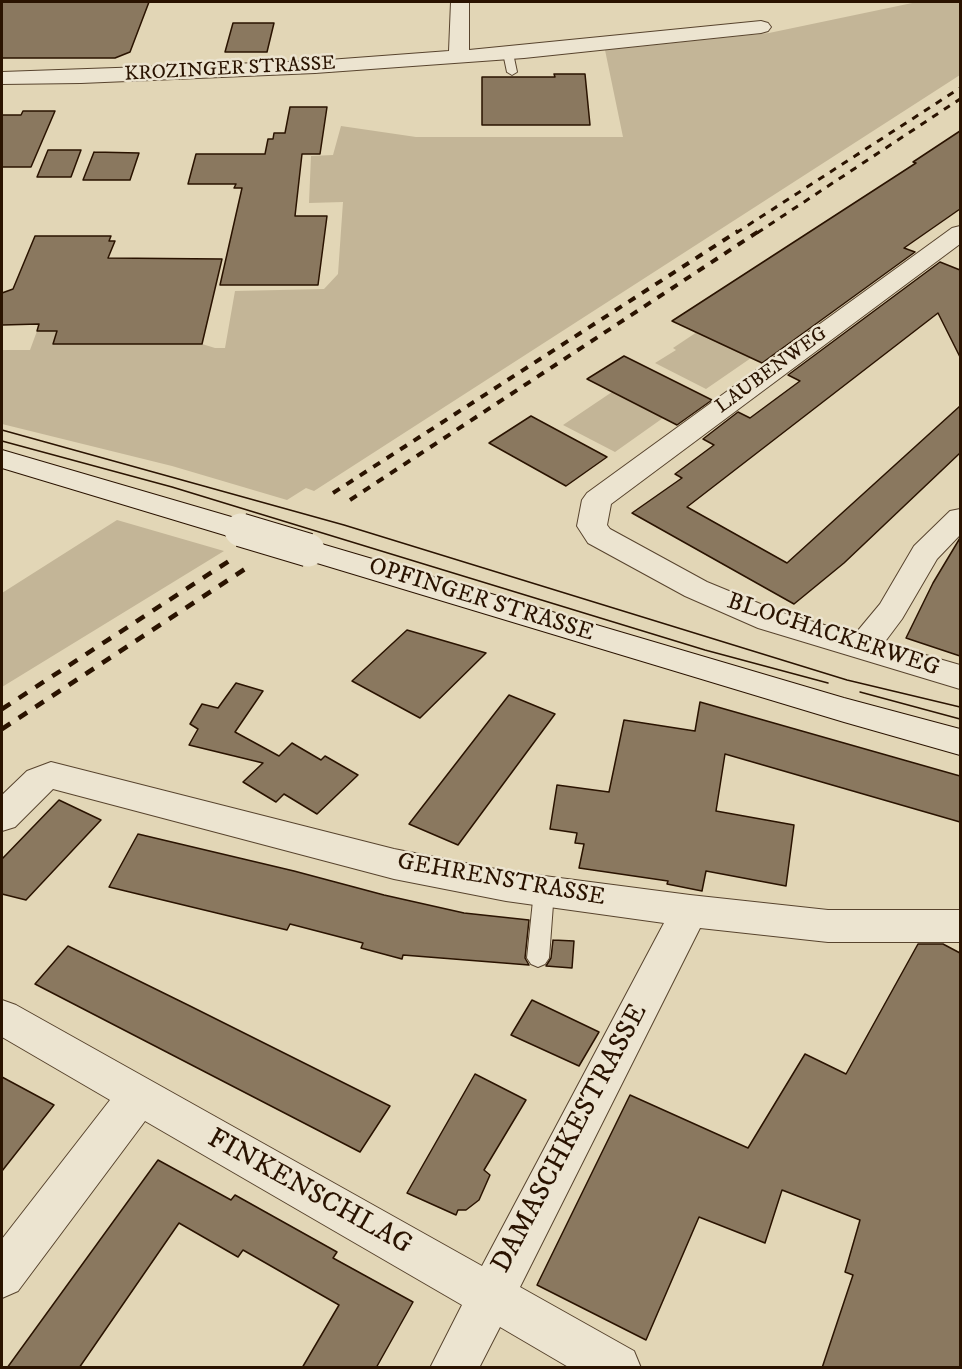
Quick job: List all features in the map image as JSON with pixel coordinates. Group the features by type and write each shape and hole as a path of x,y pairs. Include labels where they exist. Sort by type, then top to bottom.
{"street":[{"path":"459,56 460,2"},
{"name":"KROZINGER STRASSE","path":"2,78 304,68 459,56 510,62 761,27"},
{"name":"LAUBENWEG","path":"593,516 597,500 612,488 960,233"},
{"name":"OPFINGER STRASSE","path":"2,459 844,710 960,742"},
{"name":"BLOCHACKERWEG","path":"593,516 592,526 599,536 696,589 769,620 960,677"},
{"path":"863,647 891,611 925,553 960,518"},
{"name":"GEHRENSTRASSE","path":"2,817 39,780 51,775 394,864 506,886 690,911 828,926 960,926"},
{"name":"DAMASCHKESTRASSE","path":"454,1368 489,1295 690,911"},
{"name":"FINKENSCHLAG","path":"2,1017 138,1097 617,1368"},
{"path":"2,1275 138,1097"}],"lane":[{"path":"538,958 544,891"}],"shaded area":[{"path":"917,2 960,2 960,75 314,491 306,488 287,500 172,466 2,424 2,350 30,350 37,331 57,331 53,344 138,344 142,332 159,344 202,344 225,348 235,291 324,289 338,274 343,202 309,203 311,156 333,155 341,126 416,137 623,137 605,50 769,33"},
{"path":"697,332 751,358 706,389 655,363 676,350 673,348"},
{"path":"612,392 663,418 615,452 563,425"},
{"path":"117,520 224,551 2,687 2,593"}],"building":[{"path":"2,2 149,2 130,52 115,58 2,58"},
{"path":"233,23 274,23 267,52 225,52"},
{"path":"554,74 585,74 590,125 482,125 482,77 555,77"},
{"path":"290,107 327,107 320,154 302,154 295,216 327,216 318,285 220,285 242,188 234,188 236,184 188,184 196,154 265,154 268,139 273,139 274,133 285,133"},
{"path":"23,111 55,111 31,167 2,167 2,115 21,115"},
{"path":"960,131 960,209 904,248 915,252 762,363 672,321 916,163 913,162"},
{"path":"48,150 81,150 71,177 37,177"},
{"path":"94,152 139,153 130,180 83,180"},
{"path":"35,236 111,236 109,241 115,241 108,258 222,259 202,344 53,344 57,331 37,331 39,324 2,325 2,293 13,289"},
{"path":"940,262 960,270 960,357 938,313 687,507 787,563 960,406 960,453 844,563 794,604 632,513 682,478 675,474 714,445 703,439 738,412 750,418 800,381 788,375"},
{"path":"624,356 712,400 677,425 587,379"},
{"path":"531,416 607,457 566,486 489,443"},
{"path":"960,538 960,656 906,638 933,583"},
{"path":"407,630 486,653 420,718 352,681"},
{"path":"236,683 263,691 235,732 279,756 292,743 321,760 325,756 358,775 317,814 284,794 276,802 243,782 263,763 189,745 198,729 190,724 202,704 218,708"},
{"path":"509,695 555,714 458,845 409,824"},
{"path":"700,702 960,776 960,822 725,754 716,811 794,825 786,886 706,871 702,891 667,884 668,881 579,868 584,844 575,843 577,833 550,829 557,785 609,792 624,720 695,731"},
{"path":"59,800 101,820 26,900 2,894 2,859"},
{"path":"138,834 464,913 529,920 525,958 529,965 403,955 402,959 361,948 363,943 290,924 287,930 109,887"},
{"path":"553,940 574,941 572,968 546,966 551,958"},
{"path":"918,944 943,944 960,953 960,1368 822,1368 853,1275 845,1272 860,1220 782,1190 765,1243 699,1217 646,1340 537,1285 630,1095 748,1148 805,1054 846,1074"},
{"path":"68,946 390,1106 360,1152 35,984"},
{"path":"532,1000 599,1032 579,1066 511,1035"},
{"path":"475,1074 526,1100 484,1170 490,1175 479,1200 466,1210 458,1210 456,1215 407,1193"},
{"path":"2,1077 54,1105 2,1171"},
{"path":"158,1160 231,1200 235,1195 337,1252 333,1258 413,1302 376,1368 302,1368 339,1305 243,1250 238,1257 179,1223 79,1368 7,1368"}],"tram line":[{"path":"2,430 344,525 847,680 960,707"},
{"path":"2,441 172,487 705,650 828,683"},
{"path":"860,692 960,719"}],"railway":[{"path":"736,233 960,88"},
{"path":"757,233 960,99"},
{"path":"333,493 738,231"},
{"path":"350,500 759,231"},
{"path":"2,709 229,561"},
{"path":"2,729 248,567"}]}
